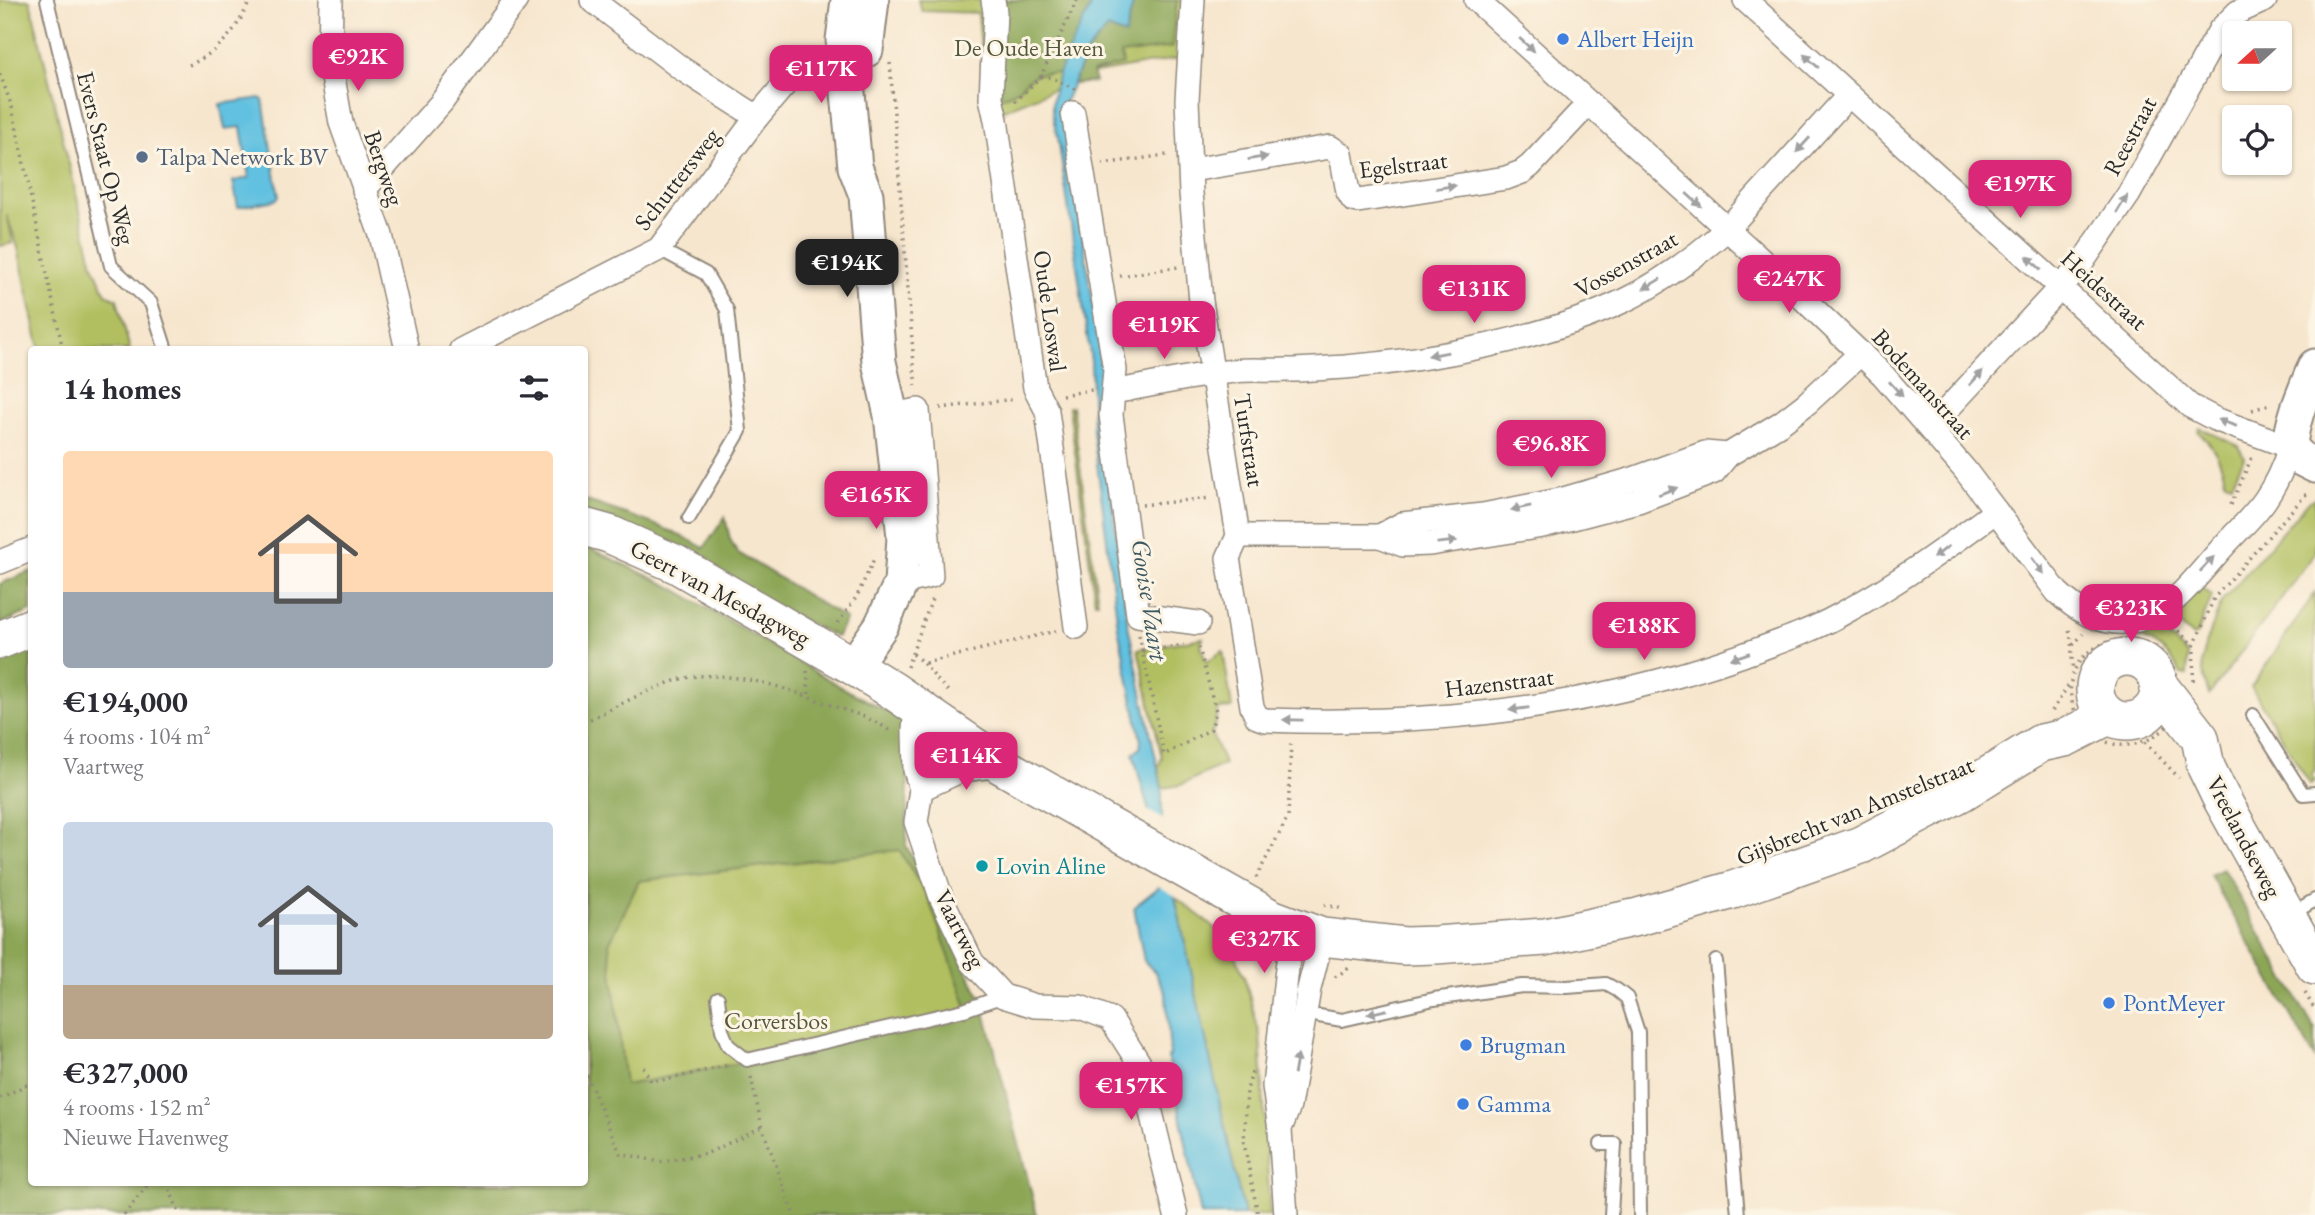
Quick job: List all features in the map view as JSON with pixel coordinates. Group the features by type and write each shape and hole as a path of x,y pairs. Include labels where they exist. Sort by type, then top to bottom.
{"main road":[{"name":"Geert van Mesdagweg","path":"588,528 609,534 676,564 853,666"},
{"path":"0,640 28,629"},
{"name":"Vreelandseweg","path":"2206,767 2164,729 2093,697 2101,670 2109,662 2130,657 2141,660 2150,667 2200,738 2206,767 2235,825 2307,934"},
{"path":"853,666 1001,765"},
{"path":"2046,728 2065,738 2093,697 2155,706 2169,694"},
{"name":"Gijsbrecht van Amstelstraat","path":"1001,765 1271,918 1319,919 1405,946 1436,945 1545,937 1638,917 1734,890 1861,845 1962,792 2046,728"}],"street":[{"name":"Bergweg","path":"331,0 330,60 341,123 381,236 406,346"},
{"path":"364,190 441,103 516,0"},
{"path":"592,0 682,69 757,117"},
{"path":"848,0 843,40 855,167 866,195 879,362 905,413 904,537 916,579 853,666"},
{"path":"866,195 872,174 865,65 872,0"},
{"name":"Oude Loswal","path":"993,0 995,12 991,98 1035,388 1047,411 1076,627"},
{"name":"Turfstraat","path":"1193,0 1187,100 1191,192 1201,301 1238,536 1228,558 1252,707 1257,717"},
{"name":"Bodemanstraat","path":"1476,0 1883,374 1930,428 2057,592 2073,608 2096,619 2122,623 2137,621 2158,612 2180,593 2264,500 2281,472 2306,467"},
{"name":"Heidestraat","path":"1745,0 2190,406 2306,467"},
{"name":"Reestraat","path":"1930,428 2079,267 2129,194 2220,30 2238,12 2265,0"},
{"name":"Schuttersweg","path":"469,346 659,249 757,117 790,78 845,67"},
{"name":"Vossenstraat","path":"1115,388 1124,390 1236,371 1292,370 1391,362 1473,348 1574,322 1624,301 1685,264 1727,229 1849,95"},
{"name":"Egelstraat","path":"1191,170 1331,147 1340,154 1350,197 1358,201 1506,178 1530,166 1588,104"},
{"path":"1073,113 1115,370 1111,415 1138,615 1198,632"},
{"path":"1238,536 1380,536 1402,524 1483,515 1560,500 1633,479 1705,453 1728,455 1781,423 1861,353"},
{"path":"2306,467 2296,414 2315,366"},
{"name":"Hazenstraat","path":"1257,717 1265,720 1401,720 1504,711 1607,694 1716,664 1810,629 1853,608 1924,565 1996,511"},
{"path":"0,562 28,551"},
{"name":"Vaartweg","path":"916,707 915,770 921,789 916,822 940,897 972,962 1003,996"},
{"path":"921,789 962,770 1001,765"},
{"path":"1280,1130 1289,1106 1312,1015 1312,973 1319,919"},
{"path":"1286,1215 1274,1086 1280,1028 1319,919"},
{"path":"1003,996 1035,1006 1080,1007 1111,1019 1139,1063 1177,1215"}],"lane":[{"name":"Evers Staat Op Weg","path":"47,0 111,266 151,303 165,346"},
{"path":"659,249 706,274 727,310 729,323 740,431 689,518"},
{"path":"2253,715 2303,794 2315,793"},
{"path":"1716,961 1738,1215"},
{"path":"1312,1015 1342,1020 1434,999 1522,986 1606,984 1628,998 1638,1032 1640,1215"},
{"path":"718,998 722,1030 728,1045 747,1060 964,1010 1003,996"},
{"path":"1601,1143 1615,1144 1611,1215"}],"path":[{"path":"189,65 226,40 250,0"},
{"path":"996,120 1041,76 1077,0"},
{"path":"889,52 905,413 1040,398"},
{"path":"0,74 12,107 62,346"},
{"path":"1041,76 1053,78 1075,89"},
{"path":"1082,167 1155,157"},
{"path":"1131,275 1152,272"},
{"path":"2170,624 2194,646 2214,598 2286,514 2306,467"},
{"path":"1154,503 1231,495"},
{"path":"916,579 932,601 913,654 925,663 1076,627"},
{"path":"1138,615 1137,627 1164,755 1211,729 1216,711 1198,632"},
{"path":"2093,697 2088,652 2104,643 2128,638 2156,648 2175,668 2179,685 2169,694"},
{"path":"1142,652 1184,645"},
{"path":"2073,645 2071,660 2093,697"},
{"path":"588,721 668,684 697,676 757,680 809,696 870,721"},
{"path":"2046,728 2093,697"},
{"path":"1256,878 1288,817 1292,720"},
{"path":"1258,949 1269,965"},
{"path":"643,1067 651,1081 670,1079 747,1060 762,1127 794,1215"},
{"path":"588,1078 620,1153 660,1162 708,1153 762,1127"},
{"path":"0,1098 28,1084"},
{"path":"124,1215 147,1186"},
{"path":"168,1186 180,1215"}],"green space":[{"path":"0,0 30,0 93,265 106,294 117,299 129,346 39,346 18,248 7,215 13,243 0,246"},
{"name":"De Oude Haven","path":"918,0 1187,0 1181,58 1090,74 987,117 978,13 922,11"},
{"path":"1003,0 1094,0 1060,74 1038,74 1016,90 999,97"},
{"path":"1134,0 1177,0 1172,47 1121,54 1123,64 1092,72 1095,82 1073,84 1087,51 1108,28 1125,35"},
{"path":"1072,406 1098,602 1095,602 1069,407"},
{"path":"2200,428 2239,446 2244,458 2232,483 2225,481 2219,460 2198,431"},
{"path":"2315,498 2315,553 2209,695 2202,663 2222,601 2309,501"},
{"path":"588,501 661,527 704,548 725,517 730,539 737,552 846,619 837,637 588,514"},
{"name":"Corversbos","path":"588,547 671,587 848,691 903,720 908,772 906,846 934,898 1037,1215 0,1215 29,1186 588,1186"},
{"name":"Corversbos","path":"588,547 671,587 848,691 903,720 908,772 906,846 982,1000 1037,1215 0,1215 0,651 28,639 28,1186 588,1186","holes":["899,850 928,897 968,1010 829,1046 625,1085 609,944 639,881"]},
{"path":"28,572 28,612 0,624 0,584"},
{"path":"2201,586 2212,596 2197,634 2193,637 2170,615"},
{"path":"2315,593 2315,772 2311,774 2314,781 2310,784 2251,687"},
{"path":"2159,627 2188,655 2187,675 2181,674 2157,645 2135,636"},
{"path":"1203,638 1201,645 1206,662 1223,651 1232,708 1219,709 1212,734 1224,764 1181,785 1162,788 1158,767 1162,758 1138,649"},
{"path":"926,737 962,759 926,781 925,739"},
{"path":"2223,869 2315,1030 2315,1058 2210,875"},
{"path":"1175,897 1230,943 1244,976 1260,1036 1270,1215 1244,1215"}],"water":[{"path":"1094,0 1134,0 1125,35 1108,28 1087,51 1065,101 1064,110 1102,364 1103,430 1128,625 1162,788 1162,818 1175,897 1244,1215 1201,1215 1168,1057 1166,994 1155,972 1144,961 1134,907 1159,887 1148,808 1133,754 1140,748 1141,741 1118,627 1093,432 1091,361 1052,110 1061,68"},
{"path":"260,98 263,100 279,197 238,207 233,181 249,178 241,127 225,129 220,104"}],"pier":[{"path":"1145,809 1166,821 1179,898 1155,884"}],"place":[{"name":"Albert Heijn","path":"1563,39"},
{"name":"Talpa Network BV","path":"142,157"},
{"name":"Lovin Aline","path":"982,866"},
{"name":"PontMeyer","path":"2109,1003"},
{"name":"Brugman","path":"1466,1045"},
{"name":"Gamma","path":"1463,1104"}],"water label":[{"name":"Gooise Vaart","path":"1150,600"}]}
